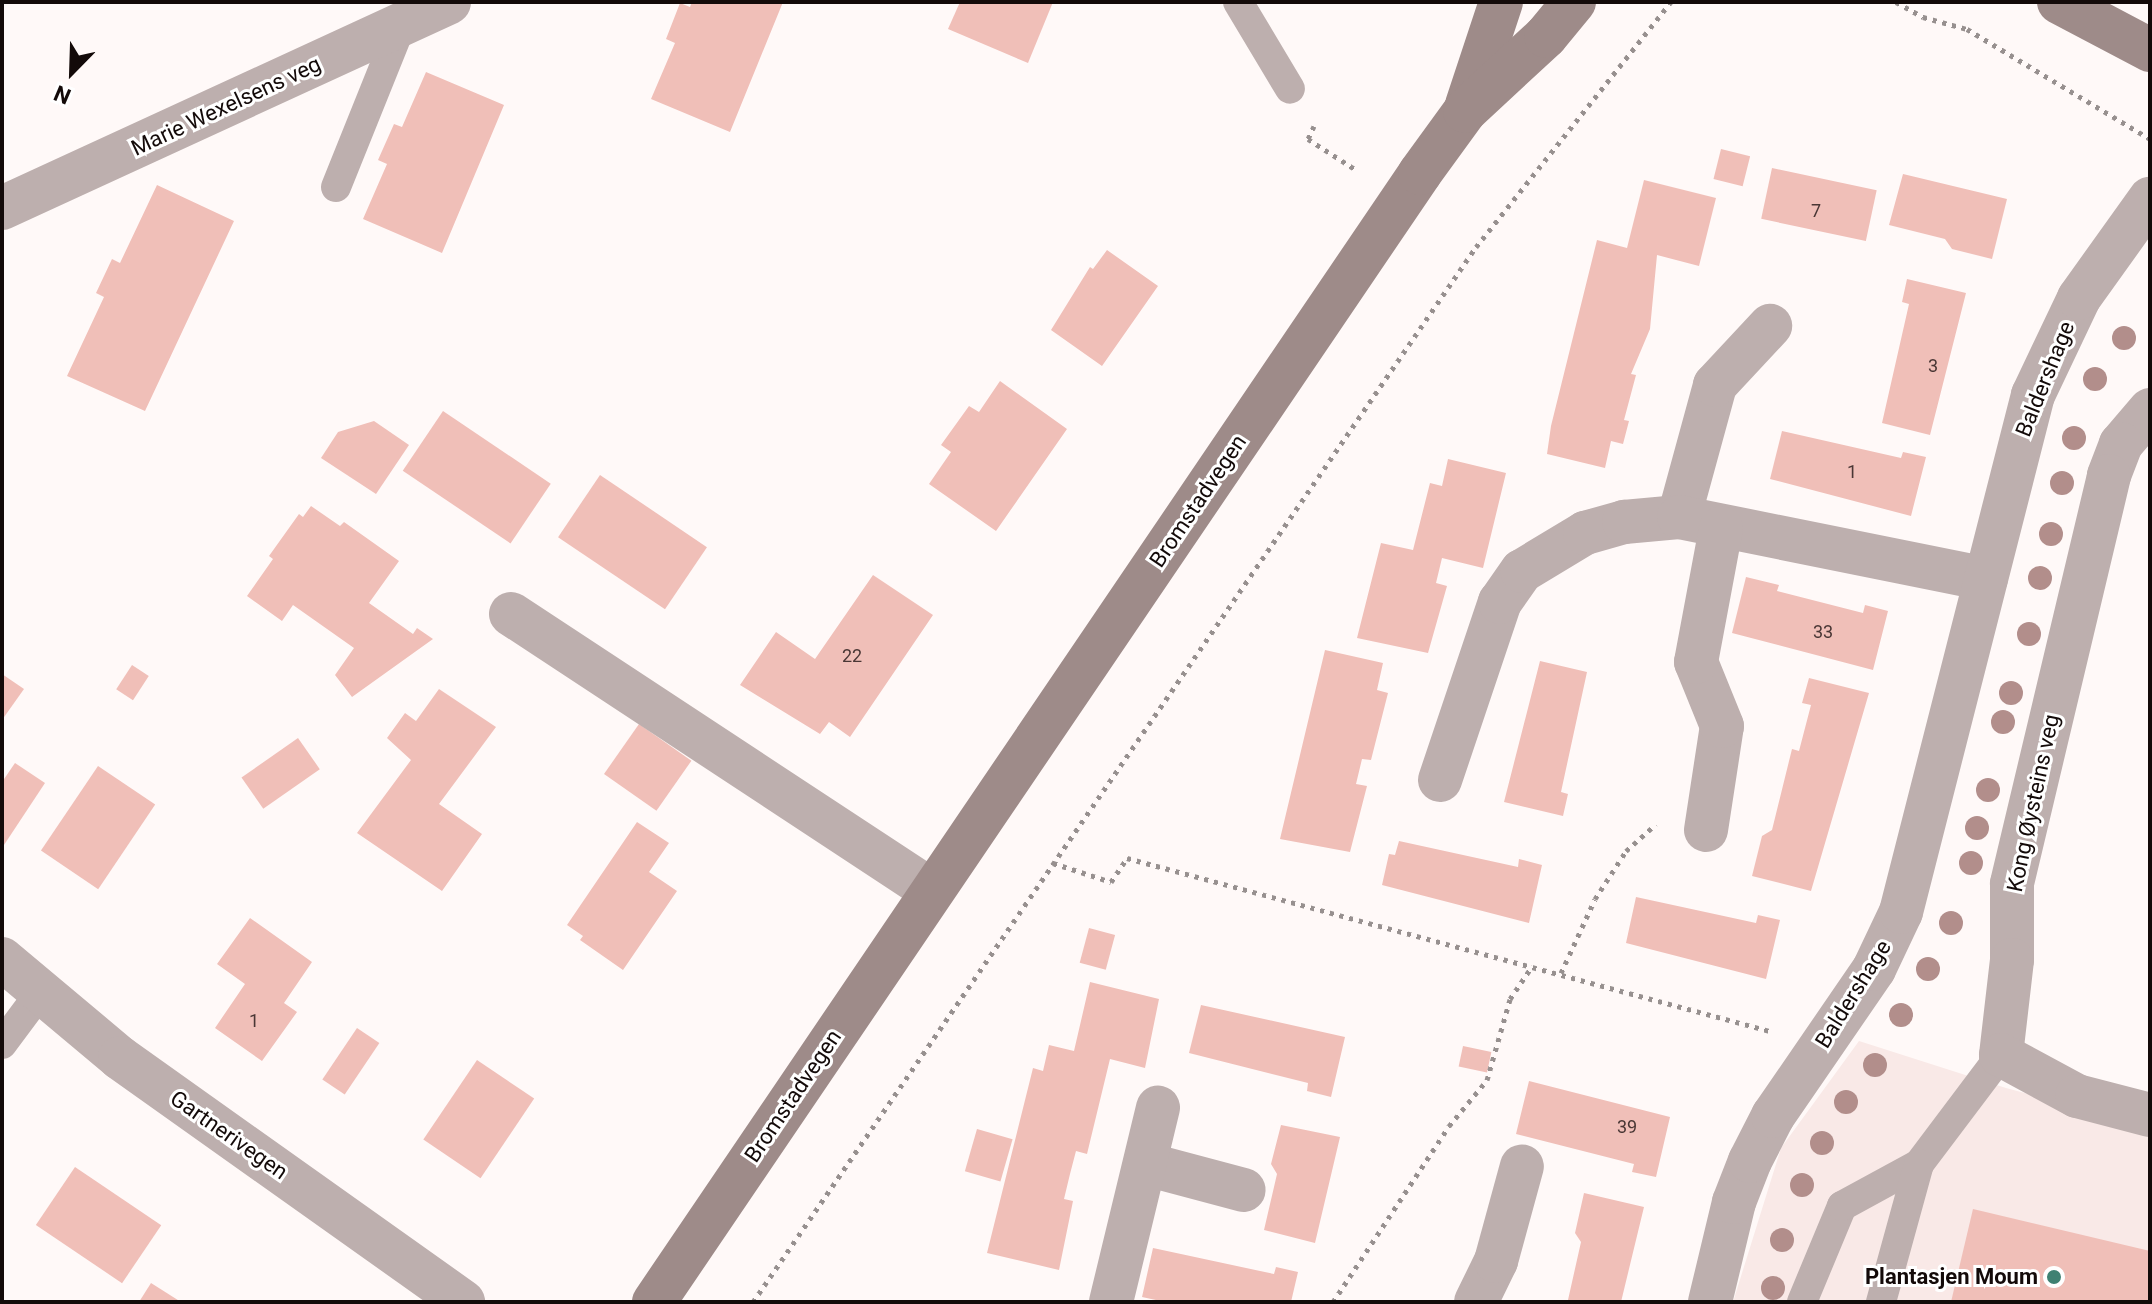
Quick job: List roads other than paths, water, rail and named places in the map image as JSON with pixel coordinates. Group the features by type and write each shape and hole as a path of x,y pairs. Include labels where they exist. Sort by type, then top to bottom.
{"main road":[{"name":"Bromstadvegen","path":"1465,111 1501,2"},
{"name":"Bromstadvegen","path":"654,1302 1465,111 1546,36 1574,2"},
{"path":"2059,2 2150,50"}],"street":[{"name":"Marie Wexelsens veg","path":"2,208 449,2"},
{"name":"Baldershage","path":"1710,1302 1734,1202 1750,1161 1821,1046 1874,969 1901,912 2033,395 2079,298 2150,199"},
{"path":"1679,517 1715,385 1770,326"},
{"name":"Kong Øysteins veg","path":"2001,1055 2012,960 2012,884 2109,476 2121,444 2150,410"},
{"path":"1440,780 1483,641 1500,602 1522,571 1585,533 1624,522 1679,517 1721,528 1986,579"},
{"path":"1706,830 1716,782 1722,726 1696,662 1721,528"},
{"path":"511,614 932,891"},
{"name":"Gartnerivegen","path":"2,959 120,1058 463,1302"},
{"path":"2001,1055 2077,1096 2150,1115"},
{"path":"1111,1302 1158,1108"},
{"path":"1146,1164 1244,1190"},
{"path":"1476,1302 1496,1261 1522,1166"}],"lane":[{"path":"1238,2 1290,89"},
{"path":"336,187 401,25"},
{"path":"2,1044 40,993"},
{"path":"1881,1302 1919,1164 2001,1055"},
{"path":"1802,1302 1842,1206 1919,1164"}],"place":[{"name":"Plantasjen Moum","path":"2054,1277"}]}
